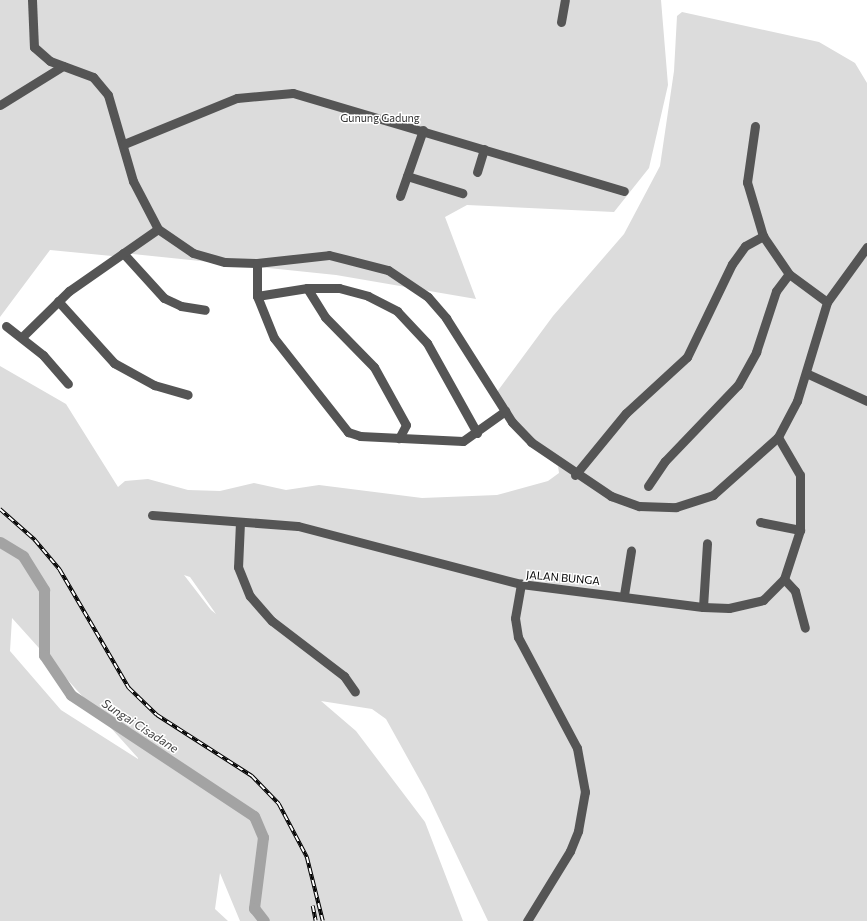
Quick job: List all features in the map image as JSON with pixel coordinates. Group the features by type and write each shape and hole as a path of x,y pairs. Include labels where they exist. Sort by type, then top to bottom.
{"street":[{"path":"32,0 32,42 40,55 97,81 108,95 134,181 158,229 209,259 257,263 329,255 388,270 428,297 446,318 505,411 531,442 575,474 611,496 639,506 676,507 713,495 778,437 797,401 827,302 867,247"},
{"path":"561,22 565,0"},
{"path":"0,104 63,66"},
{"path":"124,144 237,98 278,92 309,96 624,191"},
{"path":"755,126 748,182 763,236 789,274 827,302"},
{"path":"400,196 423,130"},
{"path":"477,172 484,149"},
{"path":"407,176 462,193"},
{"path":"22,337 58,301 158,229"},
{"path":"575,474 626,413 688,356 732,264 745,246 763,236"},
{"path":"123,253 164,298 181,306 205,310"},
{"path":"257,263 257,296 274,338 345,429 360,436 456,442 477,433 505,411"},
{"path":"648,486 665,461 738,385 756,352 776,291 789,274"},
{"path":"257,296 308,288 353,291 397,311 430,349 477,433"},
{"path":"308,288 325,317 374,367 405,422 406,431 399,438"},
{"path":"58,301 114,363 149,383 188,395"},
{"path":"6,326 22,337 68,384"},
{"path":"806,373 867,401"},
{"name":"JALAN BUNGA","path":"526,921 572,845 585,792 577,748 518,638 515,618 521,584 703,607 729,608 763,600 784,579 800,530 800,475 778,437"},
{"path":"152,515 305,528 521,584"},
{"path":"240,522 238,567 250,596 272,621 344,676 355,692"},
{"path":"760,522 800,530"},
{"path":"703,607 707,543"},
{"path":"624,596 630,551"},
{"path":"784,579 795,591 805,628"}],"green space":[{"name":"Gunung Gadung","path":"0,0 661,0 668,85 649,168 614,212 467,205 445,217 476,299 336,275 123,253 112,256 50,250 0,317"},
{"path":"682,12 819,42 855,63 867,83 867,921 488,921 426,791 386,719 372,709 321,701 356,731 425,822 463,921 240,921 220,873 215,909 228,921 0,921 0,366 66,404 118,487 125,481 148,479 188,490 220,491 254,483 286,490 319,485 422,498 497,495 548,481 559,473 558,466 543,455 494,396 553,316 624,234 660,166 674,71 677,16","holes":["184,575 190,577 216,614 211,610","12,618 138,758 138,759 61,710 10,651"]}],"waterway":[{"name":"Sungai Cisadane","path":"0,542 23,556 44,590 44,655 71,695 254,816 263,837 254,908 264,921"}],"railway":[{"path":"0,509 35,540 60,570 129,688 157,715 252,776 279,804 307,857 323,921"},
{"path":"313,906 316,921"}]}
